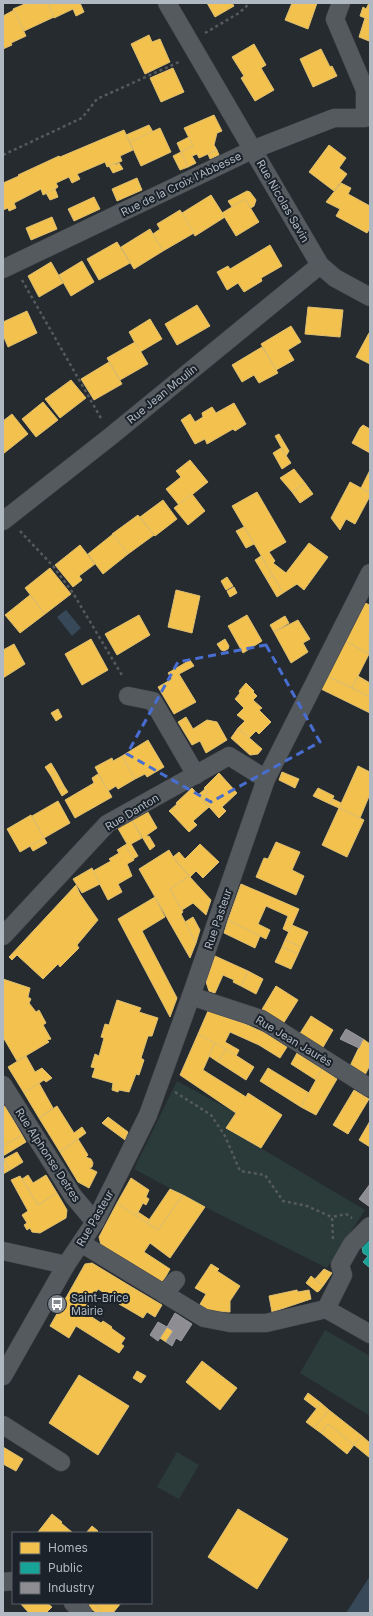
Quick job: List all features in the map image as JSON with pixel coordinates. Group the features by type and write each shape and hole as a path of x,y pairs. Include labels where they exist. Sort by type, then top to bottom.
{"street":[{"name":"Rue Nicolas Savin","path":"167,3 320,265 335,278 370,297"},
{"name":"Rue de la Croix l'Abbesse","path":"8,267 252,150 334,118 365,118 365,90 335,19 341,3"},
{"name":"Rue Jean Moulin","path":"5,519 111,436 320,265"},
{"name":"Rue Pasteur","path":"3,1376 66,1264 95,1222 148,1115 266,779 370,573"},
{"path":"128,696 153,701 196,775"},
{"name":"Rue Danton","path":"3,936 107,824 229,756 266,779"},
{"name":"Rue Jean Jaurès","path":"191,996 261,1019 370,1088"},
{"name":"Rue Alphonse Detres","path":"3,1085 73,1196 95,1222"},
{"path":"326,1309 343,1275 340,1265 352,1244 370,1226"},
{"path":"81,1243 204,1318 230,1323 266,1323 326,1309 370,1334"},
{"path":"3,1251 66,1264"},
{"path":"164,1294 176,1280"},
{"path":"3,1425 61,1462"},
{"path":"73,1604 83,1613"}],"path":[{"path":"3,155 82,118 97,98 192,48 239,14 250,3"},
{"path":"8,267 111,436"},
{"path":"5,519 52,566 74,593 123,677"},
{"path":"161,1080 169,1088 210,1115 225,1136 240,1171 265,1175 283,1201 307,1206 332,1217"}],"highlighted area":[{"path":"266,645 320,742 211,802 127,754 178,662"}],"shaded area":[{"path":"177,1081 236,1113 227,1128 365,1210 327,1268 205,1207 134,1169"},
{"path":"325,1330 370,1356 370,1416 300,1373"},
{"path":"177,1452 199,1465 179,1499 157,1487"}],"water":[{"path":"66,610 81,628 72,636 57,617"},
{"path":"370,1576 370,1613 346,1613"}],"building: Homes":[{"path":"27,3 48,3 54,17 24,31 13,9"},
{"path":"48,3 80,3 84,12 76,16 73,9 54,18"},
{"path":"207,3 232,3 234,6 215,17"},
{"path":"292,3 317,3 308,29 285,20"},
{"path":"369,3 370,20 360,16 363,7 366,9"},
{"path":"14,10 26,36 11,43 12,45 3,49 3,16"},
{"path":"365,18 370,20 369,41 359,37"},
{"path":"149,35 152,42 160,39 170,62 145,74 131,44"},
{"path":"254,44 266,65 261,68 274,90 255,101 241,78 244,76 232,57"},
{"path":"321,49 330,67 332,66 337,76 313,87 300,59"},
{"path":"173,68 184,92 161,102 150,78"},
{"path":"214,115 222,131 217,133 214,145 217,150 199,158 197,154 192,156 196,163 188,167 181,152 193,146 184,128"},
{"path":"149,125 153,132 130,142 126,135"},
{"path":"160,128 171,152 141,166 130,142"},
{"path":"124,130 133,150 120,156 122,161 107,167 105,162 77,174 80,179 72,183 69,177 56,183 58,187 43,195 41,189 14,203 16,208 9,211 8,208 3,210 3,183 59,156 60,157"},
{"path":"189,137 193,146 181,152 177,143"},
{"path":"329,145 346,158 339,168 347,174 334,191 309,172"},
{"path":"217,150 219,155 210,159 208,154"},
{"path":"181,152 188,167 180,170 173,156"},
{"path":"114,163 115,165 119,163 123,169 113,173 109,166"},
{"path":"137,178 142,190 117,201 112,189"},
{"path":"341,183 351,188 348,194 370,206 370,228 367,233 336,216 340,209 326,202"},
{"path":"55,189 58,197 50,200 46,193"},
{"path":"247,191 250,192 256,200 254,206 251,208 245,199 232,207 228,201"},
{"path":"211,195 225,217 195,236 182,213"},
{"path":"94,197 100,209 74,221 68,209"},
{"path":"245,199 259,222 236,236 222,213"},
{"path":"180,210 194,233 163,251 153,234 160,229 157,224"},
{"path":"52,217 57,229 31,240 26,228"},
{"path":"150,229 163,251 134,269 121,247"},
{"path":"117,242 130,263 99,280 87,259"},
{"path":"270,245 282,266 261,278 262,281 244,292 238,283 227,290 217,272 228,266 230,269"},
{"path":"82,261 94,282 71,296 59,275"},
{"path":"51,262 63,283 39,297 28,276"},
{"path":"197,305 210,326 177,345 165,324"},
{"path":"308,307 343,310 340,337 305,334"},
{"path":"27,311 37,333 8,347 3,335 3,322"},
{"path":"150,319 162,339 140,352 129,332"},
{"path":"291,326 301,342 288,350 294,360 276,370 261,344"},
{"path":"369,333 370,334 370,364 356,357"},
{"path":"135,342 148,364 120,380 107,358"},
{"path":"262,347 278,373 259,383 254,375 242,382 232,365"},
{"path":"109,362 122,384 94,400 81,379"},
{"path":"71,380 86,398 60,418 45,399"},
{"path":"43,402 58,420 36,437 22,419"},
{"path":"234,403 246,424 235,431 233,429 207,444 205,439 195,444 181,420 190,414 195,422 203,417 202,413 212,407 216,413"},
{"path":"12,414 28,434 3,454 3,421"},
{"path":"363,425 370,429 370,453 352,443"},
{"path":"279,434 289,451 286,456 275,436"},
{"path":"281,448 291,463 282,469 273,453"},
{"path":"190,460 208,482 179,505 166,489 181,477 176,471"},
{"path":"294,469 305,483 292,492 280,478"},
{"path":"370,470 370,493 361,488"},
{"path":"350,482 370,493 370,496 355,524 346,519 340,530 331,518"},
{"path":"305,483 313,494 300,503 292,492"},
{"path":"257,492 286,542 269,552 275,561 273,563 286,573 309,543 328,557 304,590 297,584 283,593 232,506"},
{"path":"192,494 205,511 188,525 174,508"},
{"path":"163,500 177,519 155,536 140,517"},
{"path":"138,515 154,535 128,554 112,534"},
{"path":"244,527 254,544 246,548 236,531"},
{"path":"113,534 128,554 103,574 88,554"},
{"path":"80,545 95,564 79,576 82,580 73,587 55,565"},
{"path":"261,556 273,576 267,580 255,560"},
{"path":"50,568 71,594 45,614 25,588"},
{"path":"273,576 283,593 277,597 267,580"},
{"path":"227,577 233,586 226,590 221,581"},
{"path":"234,587 237,593 230,597 227,591"},
{"path":"176,590 200,596 192,633 168,627"},
{"path":"30,595 45,614 20,633 5,615"},
{"path":"365,603 370,605 369,654 345,641"},
{"path":"139,615 150,635 117,655 105,634"},
{"path":"247,615 262,641 243,653 228,626"},
{"path":"285,616 289,623 274,632 270,625"},
{"path":"298,620 310,639 303,643 308,652 291,663 274,632"},
{"path":"91,639 108,670 82,685 65,654"},
{"path":"225,639 229,646 228,649 224,651 221,650 217,644"},
{"path":"345,641 369,654 352,688 327,676"},
{"path":"14,644 25,664 3,678 3,650"},
{"path":"190,660 194,666 179,674 196,702 174,714 158,687 172,679 168,673"},
{"path":"327,676 370,697 370,713 321,689"},
{"path":"358,676 370,683 370,697 352,688"},
{"path":"246,683 257,696 253,700 262,708 259,710 271,722 259,734 256,731 249,738 238,728 245,721 237,715 244,708 235,699 240,693 239,691"},
{"path":"58,709 62,717 56,721 51,713"},
{"path":"186,717 193,729 207,720 217,722 227,740 206,753 200,741 192,745 178,722"},
{"path":"238,728 262,749 258,754 250,755 231,738"},
{"path":"148,740 164,767 147,777 145,774 135,779 122,756"},
{"path":"122,756 135,779 118,789 116,786 108,791 95,767 112,758 113,761"},
{"path":"51,763 57,773 51,776 45,767"},
{"path":"358,766 370,772 370,794 360,818 339,808"},
{"path":"282,772 299,779 295,788 279,780"},
{"path":"57,773 64,786 58,789 51,776"},
{"path":"219,773 237,793 222,807 226,811 219,818 202,799 208,792 204,788"},
{"path":"98,774 112,797 75,818 65,800 94,783 92,778"},
{"path":"64,786 68,792 62,796 58,789"},
{"path":"192,788 209,807 193,821 197,825 189,832 173,815 180,808 176,803"},
{"path":"318,788 334,796 330,804 313,796"},
{"path":"205,789 208,792 202,799 198,795"},
{"path":"333,799 341,803 339,808 330,804"},
{"path":"58,801 70,823 44,838 32,816"},
{"path":"177,804 180,808 173,815 169,811"},
{"path":"145,807 157,828 147,835 155,846 150,850 130,817"},
{"path":"339,808 364,820 347,857 322,845"},
{"path":"31,815 44,838 20,852 7,829"},
{"path":"130,817 142,838 131,844 138,856 133,859 125,845 127,844 116,825"},
{"path":"44,838 47,843 33,851 30,846"},
{"path":"276,842 300,852 292,870 304,876 296,895 256,877 264,858 268,859"},
{"path":"200,844 219,862 203,878 196,871 190,877 173,857 179,852 185,859"},
{"path":"125,845 134,860 127,864 132,876 118,884 122,892 108,900 93,871 111,861 109,859 119,853 117,850"},
{"path":"169,850 175,860 189,876 170,889 183,912 181,914 196,943 190,958 139,869"},
{"path":"92,868 100,884 82,893 73,879"},
{"path":"189,876 211,900 206,915 193,903 182,910 170,889"},
{"path":"241,884 299,909 289,932 283,929 288,916 266,906 258,924 270,930 266,939 228,920"},
{"path":"76,885 80,894 98,920 77,945 79,948 60,967 58,964 43,979 17,955 12,960 9,957"},
{"path":"155,897 165,917 142,931 177,998 170,1017 118,919"},
{"path":"193,917 200,930 196,943 185,922"},
{"path":"228,920 260,936 255,948 224,933"},
{"path":"292,925 308,932 301,947 285,940"},
{"path":"285,940 301,947 298,954 282,947"},
{"path":"282,947 298,954 291,969 275,962"},
{"path":"215,956 248,971 241,986 233,982 234,980 223,975 215,993 209,991 206,982"},
{"path":"248,971 263,979 256,994 241,986"},
{"path":"3,979 30,988 28,997 31,999 29,1003 36,1012 39,1010 46,1023 43,1025 51,1039 47,1040 49,1042 17,1061 3,1037"},
{"path":"276,986 298,1000 283,1024 261,1011"},
{"path":"117,1000 141,1008 139,1012 158,1018 152,1036 148,1036 141,1058 144,1060 139,1075 136,1074 129,1092 119,1090 118,1092 112,1090 113,1083 92,1077 95,1068 91,1067 95,1054 99,1056 104,1038 101,1037 105,1024 109,1025"},
{"path":"208,1011 243,1023 265,1033 287,1047 280,1058 259,1045 230,1032 225,1042 239,1050 236,1056 198,1034"},
{"path":"311,1016 333,1030 322,1049 299,1035"},
{"path":"198,1034 215,1043 203,1070 246,1097 248,1093 282,1115 261,1148 226,1128 236,1113 180,1075"},
{"path":"363,1039 370,1044 370,1065 365,1075 350,1066"},
{"path":"215,1043 226,1049 218,1062 209,1056"},
{"path":"226,1049 254,1067 246,1080 218,1062"},
{"path":"297,1053 322,1069 316,1080 291,1064"},
{"path":"26,1056 35,1072 42,1068 52,1078 46,1082 44,1080 24,1093 8,1067"},
{"path":"268,1068 309,1093 301,1107 260,1081"},
{"path":"322,1069 337,1079 316,1115 301,1107"},
{"path":"39,1083 53,1108 39,1118 24,1093"},
{"path":"354,1090 369,1099 348,1134 333,1125"},
{"path":"5,1106 22,1135 3,1146 3,1107"},
{"path":"57,1106 74,1133 82,1127 86,1133 60,1152 39,1118"},
{"path":"108,1117 128,1132 125,1140 102,1123"},
{"path":"370,1121 370,1147 359,1140"},
{"path":"22,1135 26,1142 3,1156 3,1146"},
{"path":"78,1139 88,1155 86,1157 91,1159 93,1163 92,1167 89,1168 97,1172 89,1188 78,1182 60,1152"},
{"path":"17,1152 23,1162 10,1170 4,1159"},
{"path":"3,1157 10,1170 3,1174"},
{"path":"28,1175 33,1183 46,1175 57,1193 38,1205 22,1179"},
{"path":"20,1176 38,1205 57,1193 67,1210 66,1218 40,1233 32,1232 30,1228 27,1230 24,1225 27,1223 22,1215 28,1211 11,1180"},
{"path":"131,1178 149,1190 146,1197 149,1199 146,1205 143,1203 136,1216 117,1203"},
{"path":"170,1189 183,1195 158,1230 147,1223"},
{"path":"183,1195 205,1207 170,1258 150,1243 144,1252 170,1269 162,1283 101,1245 99,1237 117,1203 158,1230"},
{"path":"138,1212 150,1220 147,1223 136,1216"},
{"path":"92,1263 130,1286 120,1303 98,1289 84,1312 101,1323 103,1321 125,1338 121,1344 124,1346 119,1353 76,1326 69,1338 50,1326 85,1264"},
{"path":"211,1264 219,1269 217,1271 240,1286 230,1301 230,1312 207,1311 199,1306 206,1294 195,1288"},
{"path":"324,1269 332,1273 323,1286 315,1279"},
{"path":"311,1276 323,1286 317,1292 306,1283"},
{"path":"130,1286 162,1305 155,1317 147,1312 143,1318 119,1304"},
{"path":"297,1290 298,1292 309,1290 311,1299 272,1312 269,1296"},
{"path":"167,1327 173,1331 166,1342 160,1338"},
{"path":"202,1361 237,1388 220,1410 186,1382"},
{"path":"137,1371 146,1376 141,1383 133,1378"},
{"path":"79,1375 129,1406 98,1455 49,1423"},
{"path":"308,1393 321,1403 317,1409 304,1399"},
{"path":"321,1403 329,1410 314,1428 306,1422"},
{"path":"329,1410 362,1436 354,1445 328,1424 321,1433 314,1428"},
{"path":"328,1424 354,1445 347,1454 321,1433"},
{"path":"362,1436 370,1443 370,1458 354,1445"},
{"path":"3,1447 23,1459 16,1471 3,1464"},
{"path":"238,1509 288,1539 257,1589 208,1557"},
{"path":"52,1514 72,1532 38,1532"},
{"path":"92,1526 98,1531 97,1532 87,1532"},
{"path":"21,1604 48,1604 52,1607 46,1613 29,1613"},
{"path":"90,1604 95,1604 100,1610 97,1613 88,1607"},
{"path":"95,1604 120,1604 113,1613 97,1613 100,1610"}],"building: Public":[{"path":"366,1241 370,1241 370,1268 363,1262 368,1256 363,1253 362,1246"}],"building: Industry":[{"path":"346,1029 363,1039 359,1048 340,1039"},
{"path":"370,1184 370,1207 359,1199"},
{"path":"175,1313 192,1324 181,1341 176,1338 172,1346 166,1342 173,1331 167,1327"},
{"path":"158,1322 167,1327 158,1341 150,1335"}],"place":[{"name":"Saint-Brice Mairie","path":"57,1304"}]}
